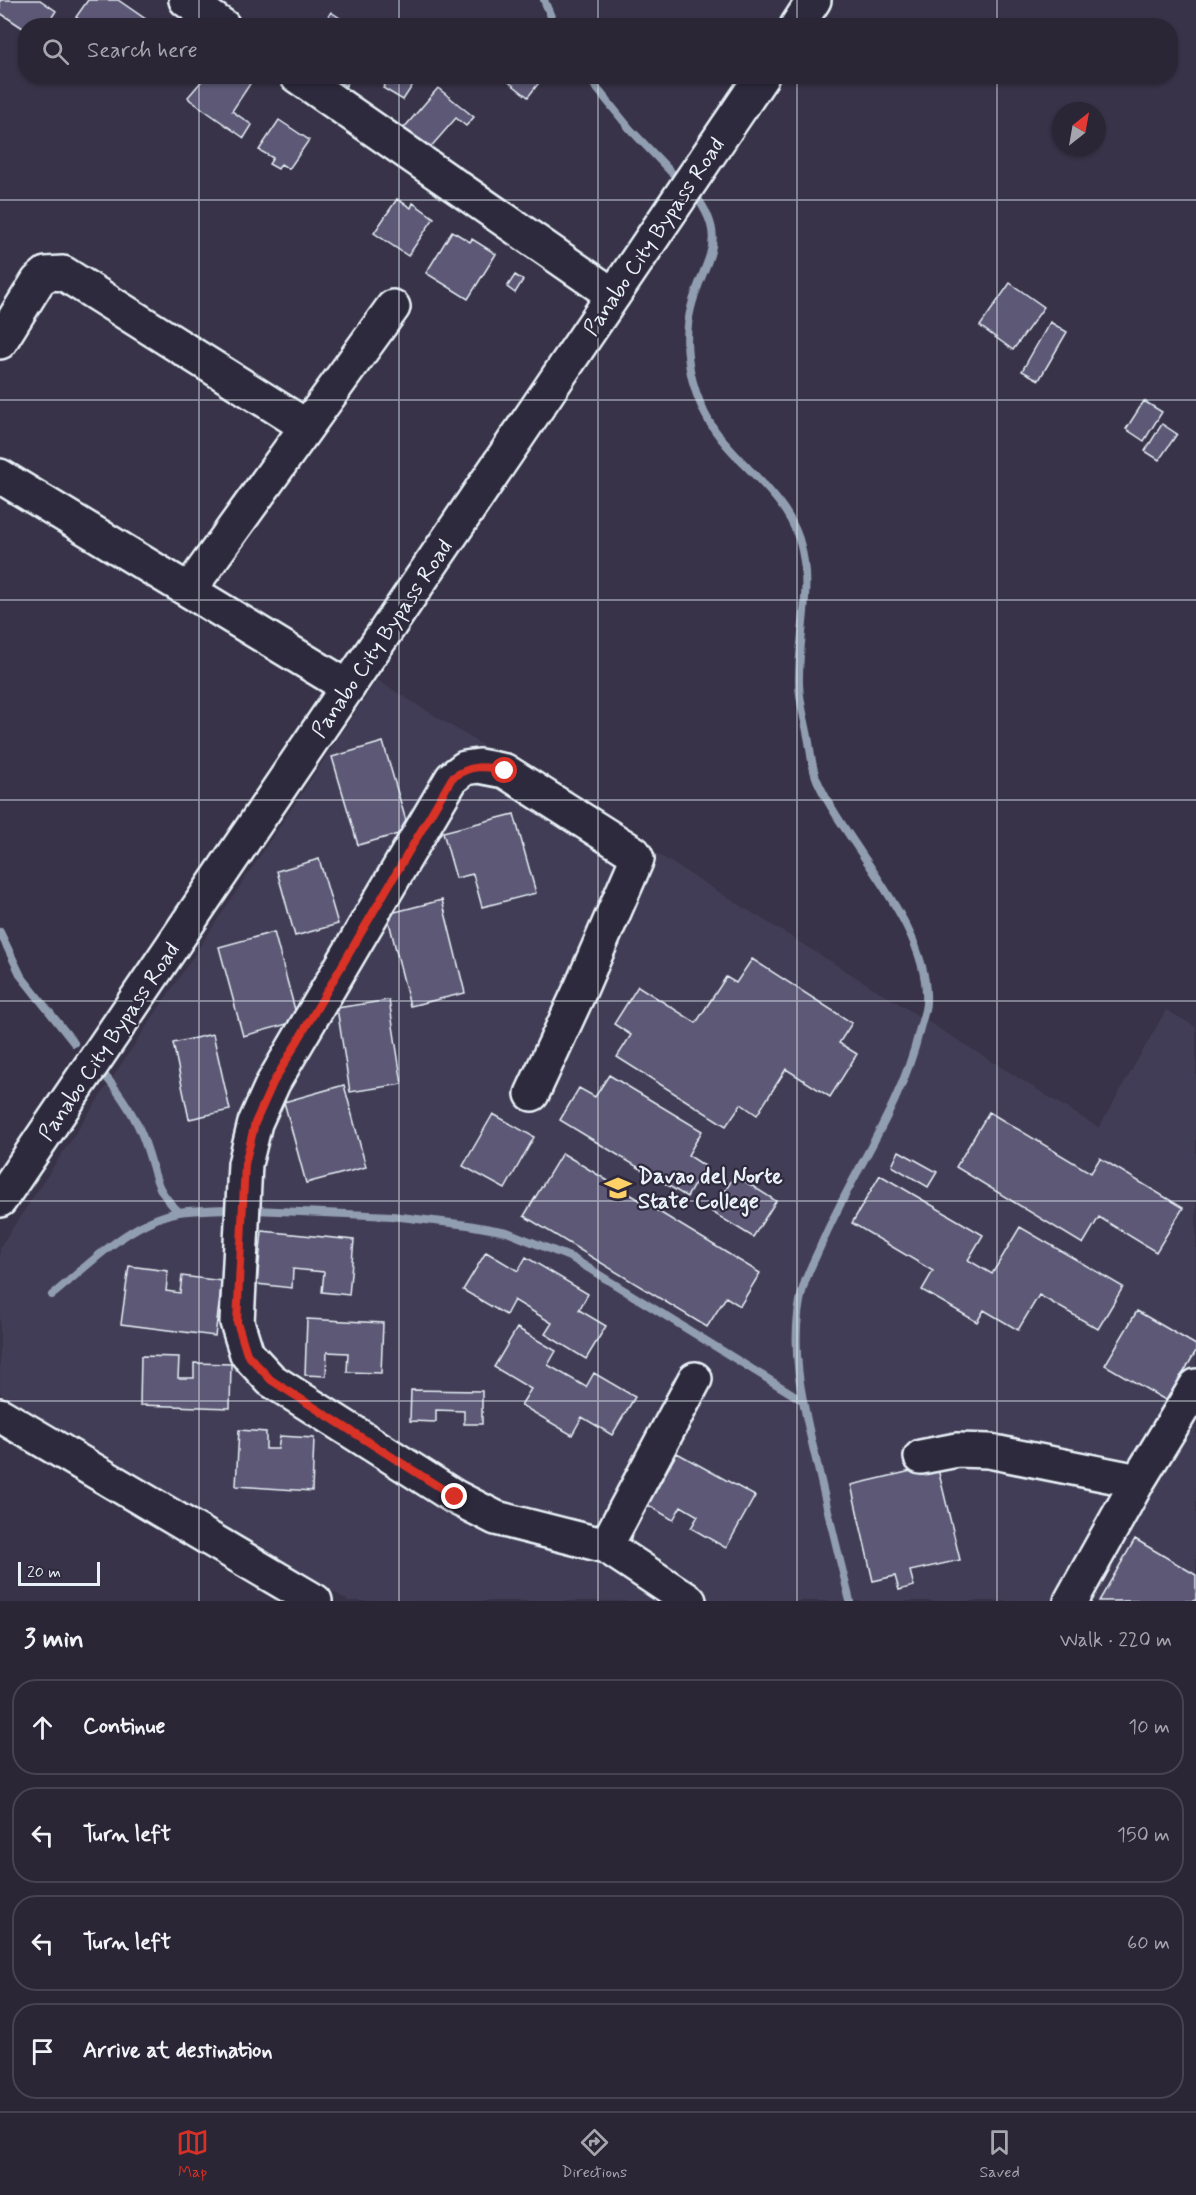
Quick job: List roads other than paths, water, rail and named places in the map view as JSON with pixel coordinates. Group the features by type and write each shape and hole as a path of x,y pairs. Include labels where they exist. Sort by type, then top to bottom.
{"street":[{"path":"186,0 212,18"},
{"path":"802,18 814,0"},
{"path":"309,84 613,295"},
{"name":"Panabo City Bypass Road","path":"0,1200 757,84"},
{"path":"0,342 38,282 46,274 63,273 306,426"},
{"path":"189,590 393,307"},
{"path":"0,476 348,687"},
{"path":"532,1094 605,937 637,859 634,854 505,771 485,767 465,768 452,778 273,1083 255,1123 245,1164 237,1322 247,1354 271,1380 455,1497 496,1518 606,1546 689,1601"},
{"path":"606,1546 695,1378"},
{"path":"1071,1601 1138,1481 1196,1386"},
{"path":"0,1415 315,1601"},
{"path":"921,1457 957,1450 989,1451 1138,1481"}],"waterway":[{"path":"544,0 552,18"},
{"path":"593,84 630,129 672,173"},
{"path":"695,195 706,211 713,239 707,264 691,308 687,332 688,357 693,382 711,424 736,456 779,502 799,539 805,574 799,690 814,771 830,806 901,916 915,945 924,973 926,1005 911,1060 888,1114 811,1266 798,1310 797,1355 803,1401 850,1601"},
{"path":"0,932 21,976 74,1043"},
{"path":"102,1072 132,1114 149,1154 156,1180 164,1195 179,1212"},
{"path":"52,1295 111,1246 144,1225 179,1212 225,1209"},
{"path":"255,1210 392,1216 507,1232 572,1258 802,1400"}],"place":[{"name":"Davao del Norte State College","path":"618,1188"}]}
